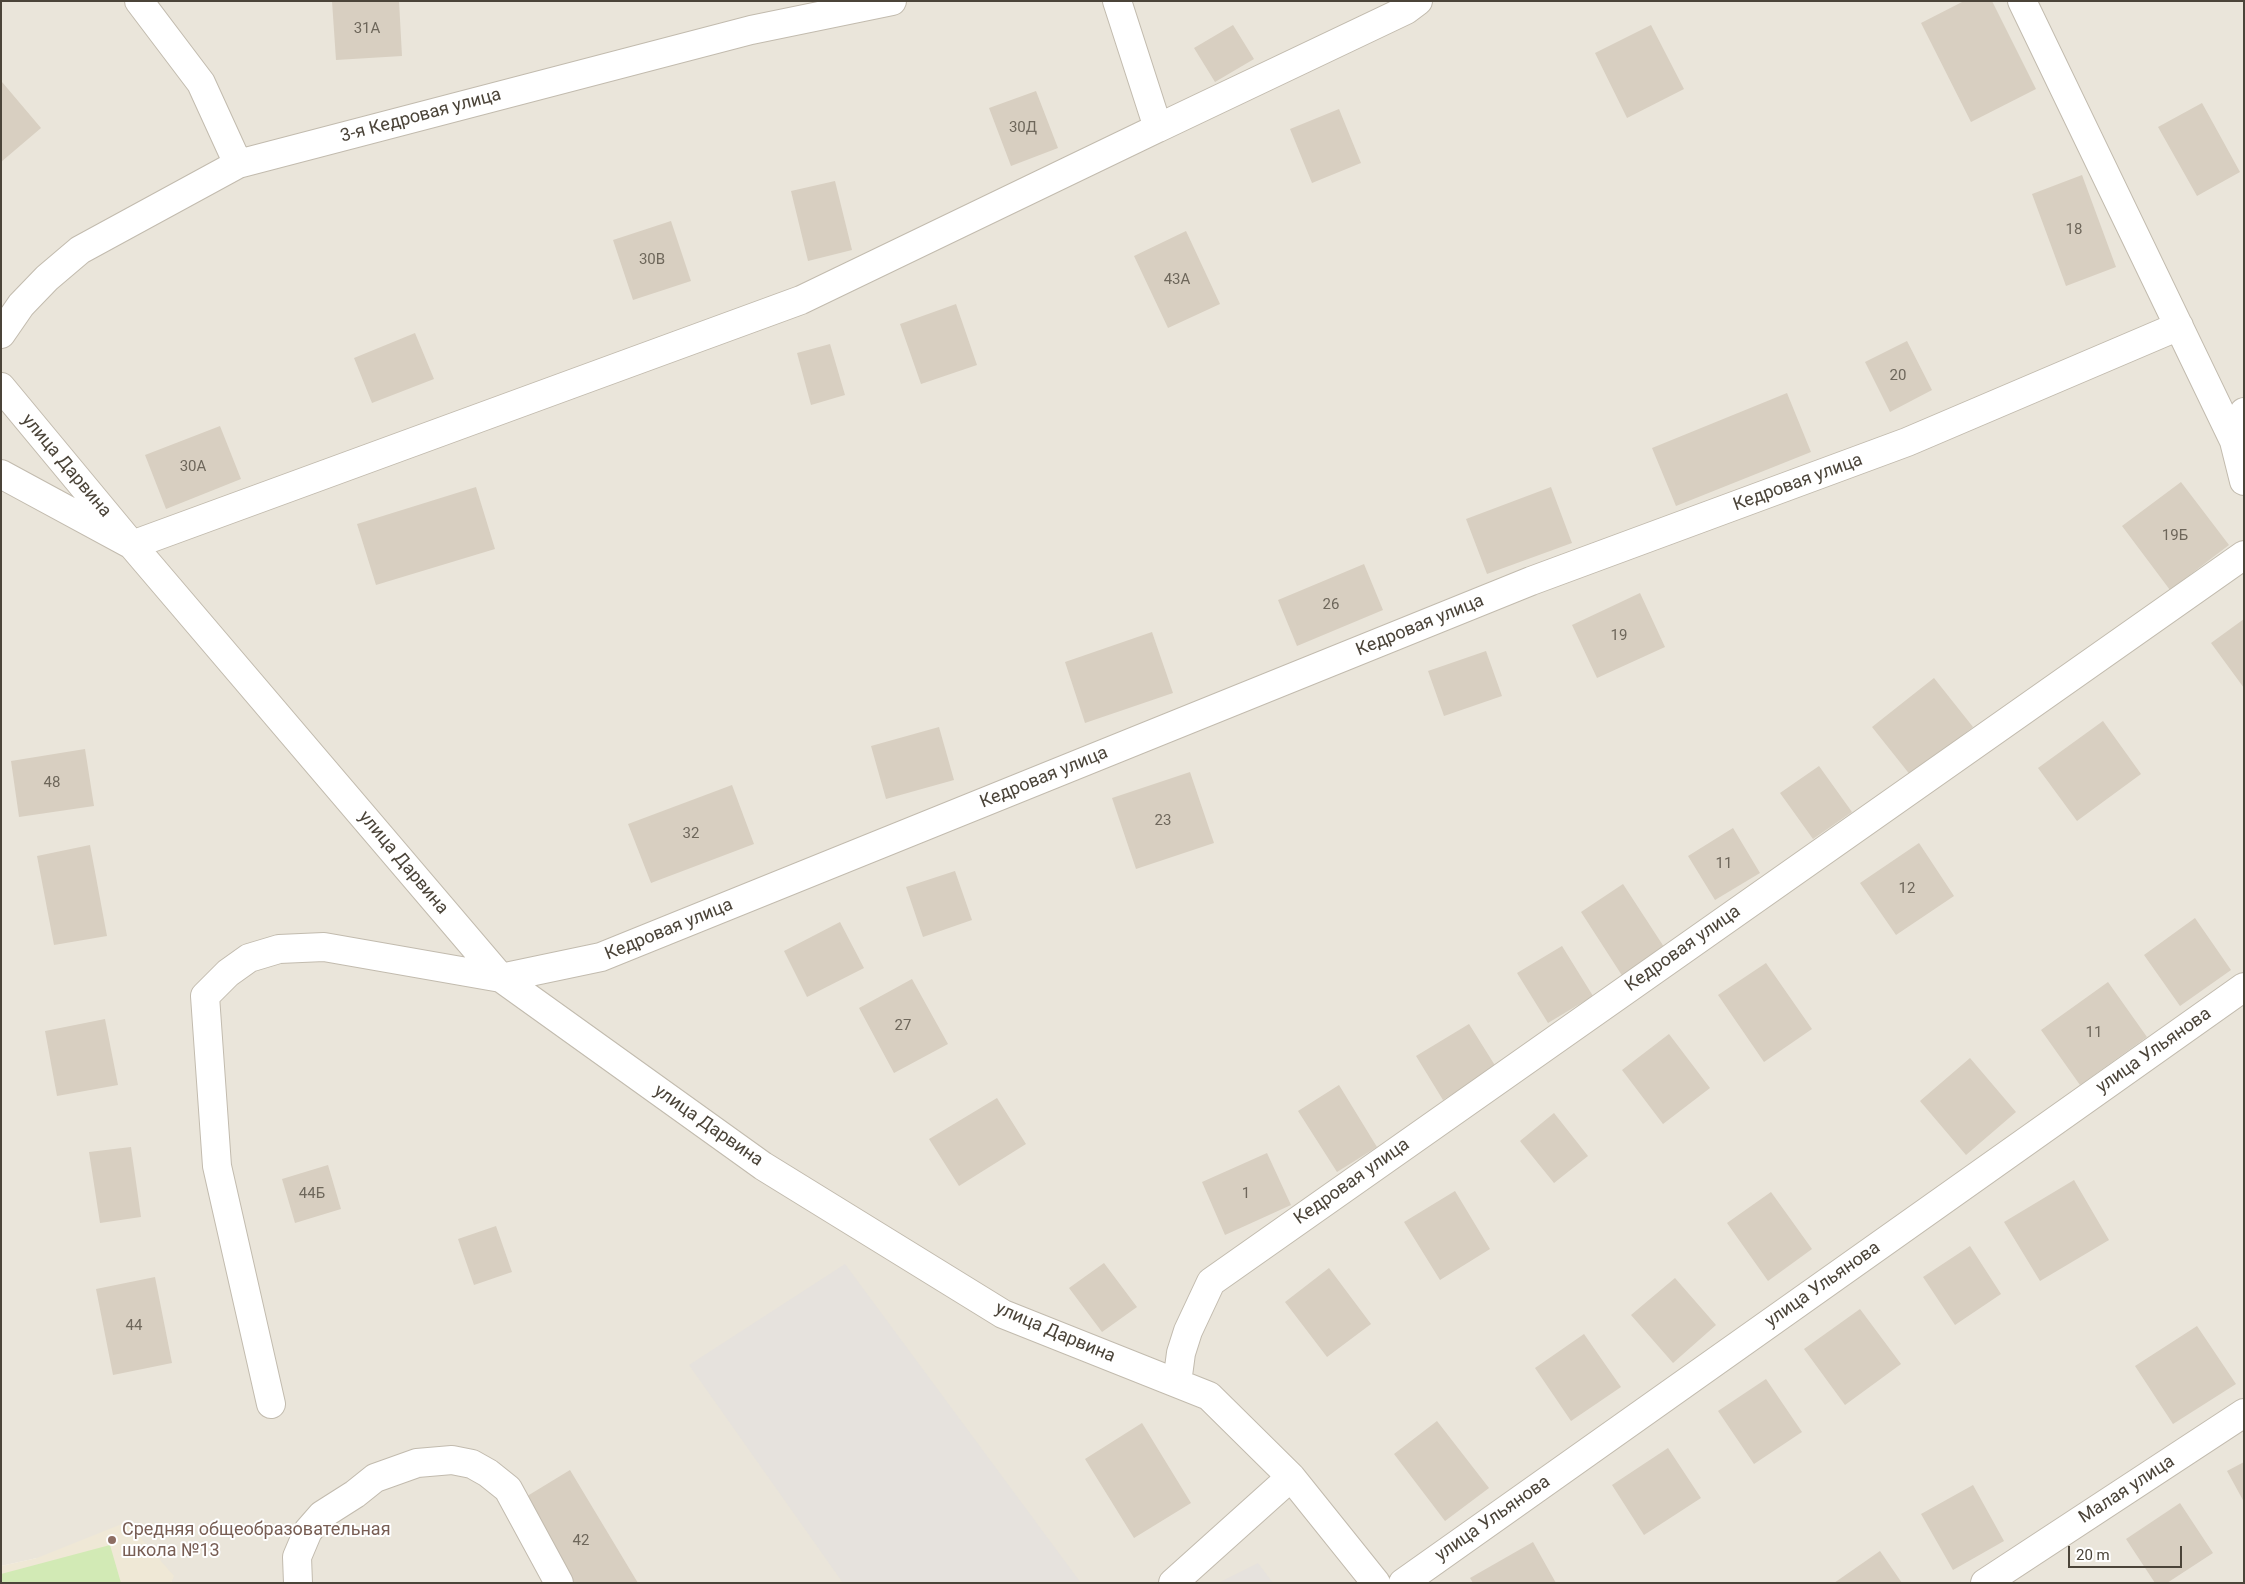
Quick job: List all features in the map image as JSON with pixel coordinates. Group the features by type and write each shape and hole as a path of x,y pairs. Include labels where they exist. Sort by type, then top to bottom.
{"street":[{"path":"139,1 200,82 238,164"},
{"name":"3-я Кедровая улица","path":"1,334 22,305 46,278 80,250 238,164 751,30 892,1"},
{"path":"1117,1 1158,128"},
{"path":"132,545 801,300 1406,10 1418,1"},
{"path":"2022,1 2234,441 2244,481"},
{"name":"Кедровая улица","path":"501,978 601,957 1531,581 1908,442 2179,326"},
{"name":"улица Дарвина","path":"1,387 132,545 501,978 763,1166 1003,1314 1209,1396 1291,1478 1376,1583"},
{"path":"2234,441 2244,412"},
{"name":"улица Дарвина","path":"1,474 132,545"},
{"name":"Кедровая улица","path":"1178,1383 1181,1353 1188,1331 1211,1282 2244,555"},
{"path":"271,1404 217,1166 205,996 228,973 249,958 280,949 324,947 501,978"},
{"name":"улица Ульянова","path":"1403,1583 2244,987"},
{"name":"Малая улица","path":"1985,1583 2244,1413"},
{"path":"298,1583 297,1557 308,1530 322,1515 355,1494 375,1478 417,1463 452,1460 472,1464 488,1473 508,1489 559,1583"},
{"path":"1173,1583 1291,1478"}],"shaded area":[{"path":"1,1 2244,1 2244,1583 171,1583 173,1576 37,1558 1,1566"},
{"path":"845,1264 1081,1583 843,1583 689,1365"},
{"name":"Средняя общеобразовательная школа №13","path":"127,1522 174,1576 171,1583 1,1583 1,1566 37,1558"},
{"path":"1258,1563 1273,1583 1218,1583"}],"green space":[{"path":"110,1545 121,1583 1,1583 1,1574"}],"building":[{"path":"332,1 399,1 402,56 336,60"},
{"path":"1964,1 1992,1 2036,89 1971,122 1921,23"},
{"path":"1233,25 1254,59 1215,82 1194,48"},
{"path":"1651,25 1684,89 1627,118 1595,53"},
{"path":"2,82 41,128 1,162 1,84"},
{"path":"1036,91 1058,148 1011,166 989,108"},
{"path":"2202,103 2240,172 2197,196 2158,127"},
{"path":"1339,109 1361,163 1312,183 1290,129"},
{"path":"2082,175 2116,267 2066,286 2032,194"},
{"path":"835,181 852,250 808,261 791,191"},
{"path":"671,221 691,281 633,300 613,240"},
{"path":"1186,231 1220,304 1168,328 1134,256"},
{"path":"956,304 977,365 921,384 900,324"},
{"path":"415,333 434,379 372,403 354,358"},
{"path":"1907,341 1932,390 1890,412 1865,362"},
{"path":"830,344 845,395 811,405 797,353"},
{"path":"1787,393 1811,452 1676,506 1652,448"},
{"path":"220,426 241,479 166,509 145,455"},
{"path":"2181,482 2229,545 2170,590 2122,526"},
{"path":"476,487 495,549 376,585 357,524"},
{"path":"1551,487 1572,543 1487,574 1466,519"},
{"path":"1364,564 1383,610 1297,646 1278,600"},
{"path":"1640,593 1665,647 1597,678 1572,625"},
{"path":"2244,619 2244,688 2211,643"},
{"path":"1152,632 1173,693 1085,723 1065,662"},
{"path":"1486,651 1502,696 1444,716 1428,671"},
{"path":"1934,678 1973,727 1911,776 1872,727"},
{"path":"2103,721 2141,774 2077,821 2038,768"},
{"path":"939,727 954,780 886,799 871,746"},
{"path":"85,749 94,806 19,817 11,761"},
{"path":"1819,766 1852,812 1813,839 1780,793"},
{"path":"1190,772 1214,843 1136,869 1112,798"},
{"path":"732,785 754,844 651,883 628,824"},
{"path":"1733,828 1760,873 1715,900 1688,856"},
{"path":"1919,843 1954,896 1896,935 1860,883"},
{"path":"90,845 107,936 54,945 37,856"},
{"path":"955,871 972,920 923,937 906,887"},
{"path":"1623,884 1666,950 1623,977 1581,912"},
{"path":"2195,918 2231,970 2180,1006 2144,955"},
{"path":"840,922 864,968 807,997 784,951"},
{"path":"1562,946 1593,996 1548,1023 1517,973"},
{"path":"1766,963 1812,1029 1764,1062 1718,995"},
{"path":"912,979 948,1044 894,1073 859,1008"},
{"path":"2108,982 2147,1037 2080,1085 2041,1030"},
{"path":"105,1019 118,1085 57,1096 45,1031"},
{"path":"1469,1024 1496,1067 1443,1100 1416,1056"},
{"path":"1669,1034 1710,1088 1663,1124 1622,1070"},
{"path":"1970,1058 2016,1112 1966,1155 1920,1101"},
{"path":"1339,1085 1377,1147 1337,1172 1298,1111"},
{"path":"997,1098 1026,1144 959,1186 929,1139"},
{"path":"1554,1113 1588,1156 1554,1183 1520,1141"},
{"path":"131,1147 141,1217 100,1223 89,1152"},
{"path":"1267,1153 1291,1205 1225,1235 1202,1182"},
{"path":"328,1165 341,1209 295,1223 282,1179"},
{"path":"2074,1180 2109,1240 2040,1281 2004,1222"},
{"path":"1455,1191 1490,1249 1440,1280 1404,1222"},
{"path":"1771,1192 1812,1249 1768,1281 1727,1223"},
{"path":"496,1226 512,1272 474,1285 458,1239"},
{"path":"1970,1246 2001,1294 1955,1325 1923,1277"},
{"path":"1104,1263 1137,1307 1102,1332 1069,1288"},
{"path":"1329,1268 1371,1324 1327,1357 1285,1302"},
{"path":"155,1277 172,1363 113,1375 96,1289"},
{"path":"1675,1278 1716,1325 1673,1363 1631,1315"},
{"path":"1860,1309 1901,1364 1845,1405 1804,1349"},
{"path":"2197,1326 2236,1384 2173,1424 2135,1366"},
{"path":"1584,1334 1621,1387 1571,1421 1535,1368"},
{"path":"1766,1379 1802,1432 1754,1464 1718,1411"},
{"path":"1437,1421 1489,1488 1445,1521 1394,1454"},
{"path":"1142,1423 1191,1503 1134,1538 1085,1459"},
{"path":"1668,1448 1701,1498 1644,1535 1612,1485"},
{"path":"2244,1462 2244,1502 2227,1471"},
{"path":"570,1470 638,1583 575,1583 524,1498"},
{"path":"1973,1485 2004,1541 1953,1570 1921,1514"},
{"path":"2180,1503 2213,1553 2167,1583 2155,1583 2126,1539"},
{"path":"1533,1542 1556,1583 1473,1583 1470,1578"},
{"path":"1880,1551 1902,1583 1834,1583"}],"place":[{"name":"Средняя общеобразовательная школа №13","path":"112,1540"}]}
